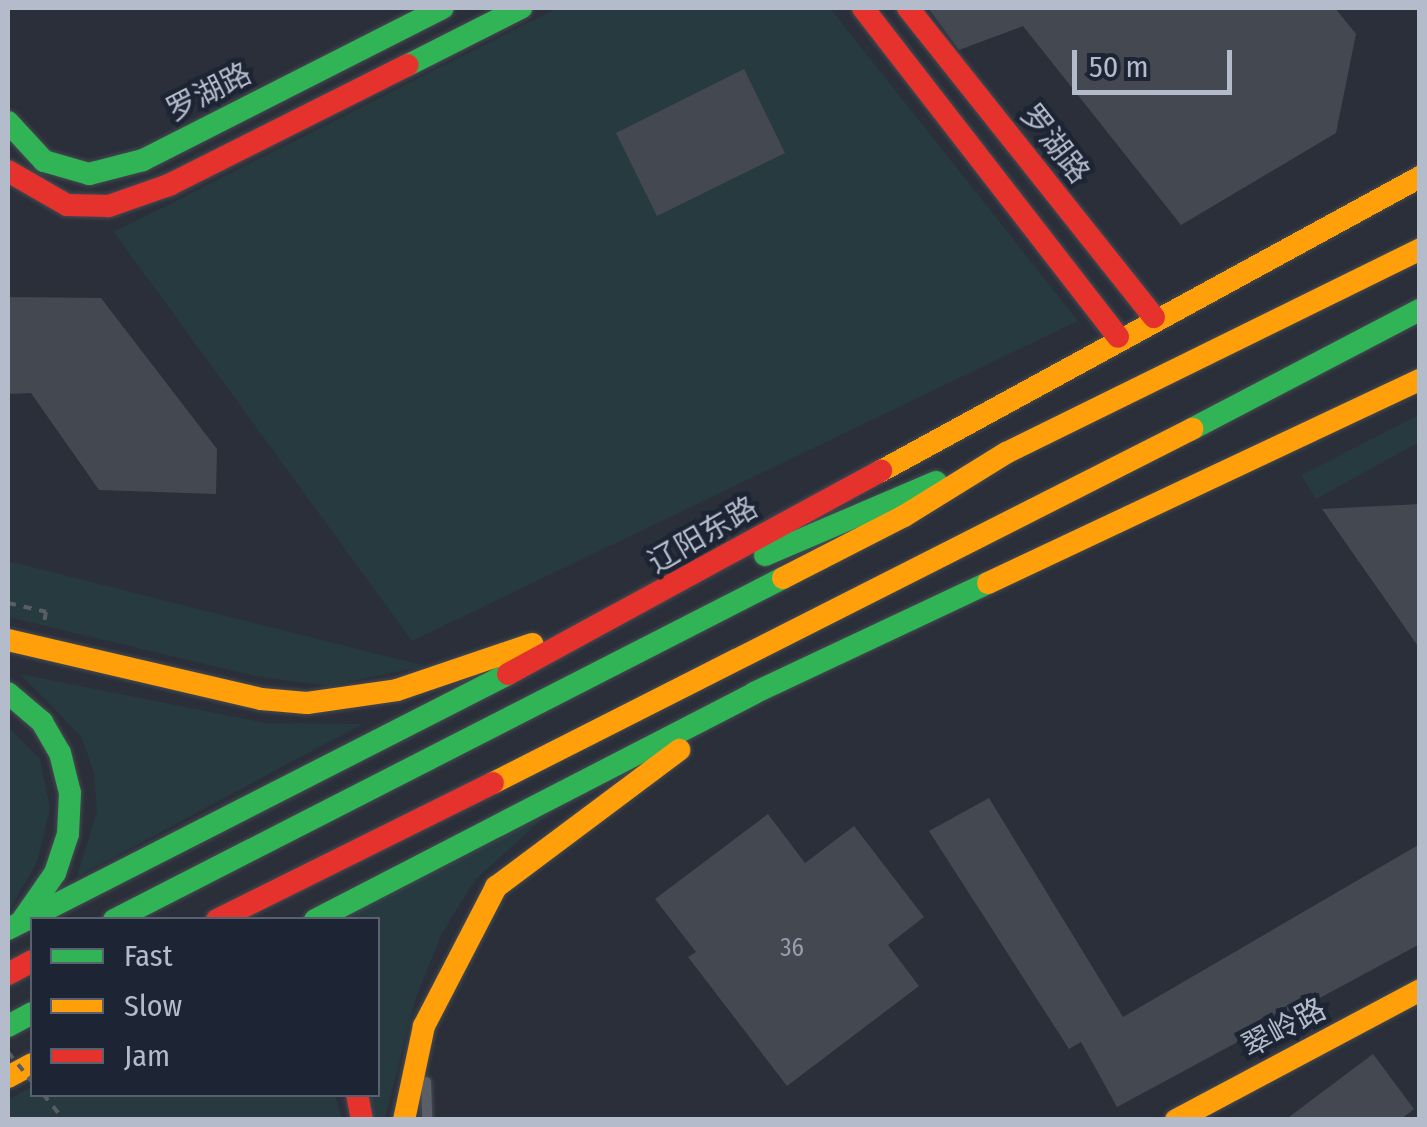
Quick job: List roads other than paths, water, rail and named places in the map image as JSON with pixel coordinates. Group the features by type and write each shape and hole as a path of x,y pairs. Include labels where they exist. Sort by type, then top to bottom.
{"main road":[{"name":"罗湖路","path":"8,122 44,161 89,174 142,160 442,8"},
{"path":"8,171 66,205 110,206 169,185 521,8"},
{"path":"863,8 1118,337"},
{"name":"罗湖路","path":"908,8 1154,318"},
{"name":"辽阳东路","path":"32,917 634,610 1118,337 1420,177"},
{"path":"8,640 261,700 307,703 396,690 634,610 1006,452 1420,248"},
{"path":"223,917 956,552 1420,310"},
{"path":"321,917 754,694 1420,380"},
{"path":"120,917 904,516 1006,452"},
{"path":"404,1120 424,1026 496,887 754,694 956,552"},
{"path":"8,693 42,722 60,753 70,793 68,834 55,873 14,926"},
{"path":"8,974 30,962"},
{"name":"翠岭路","path":"1176,1120 1420,990"},
{"path":"8,1026 30,1014"}],"lane":[{"path":"424,1026 428,1120"}]}
